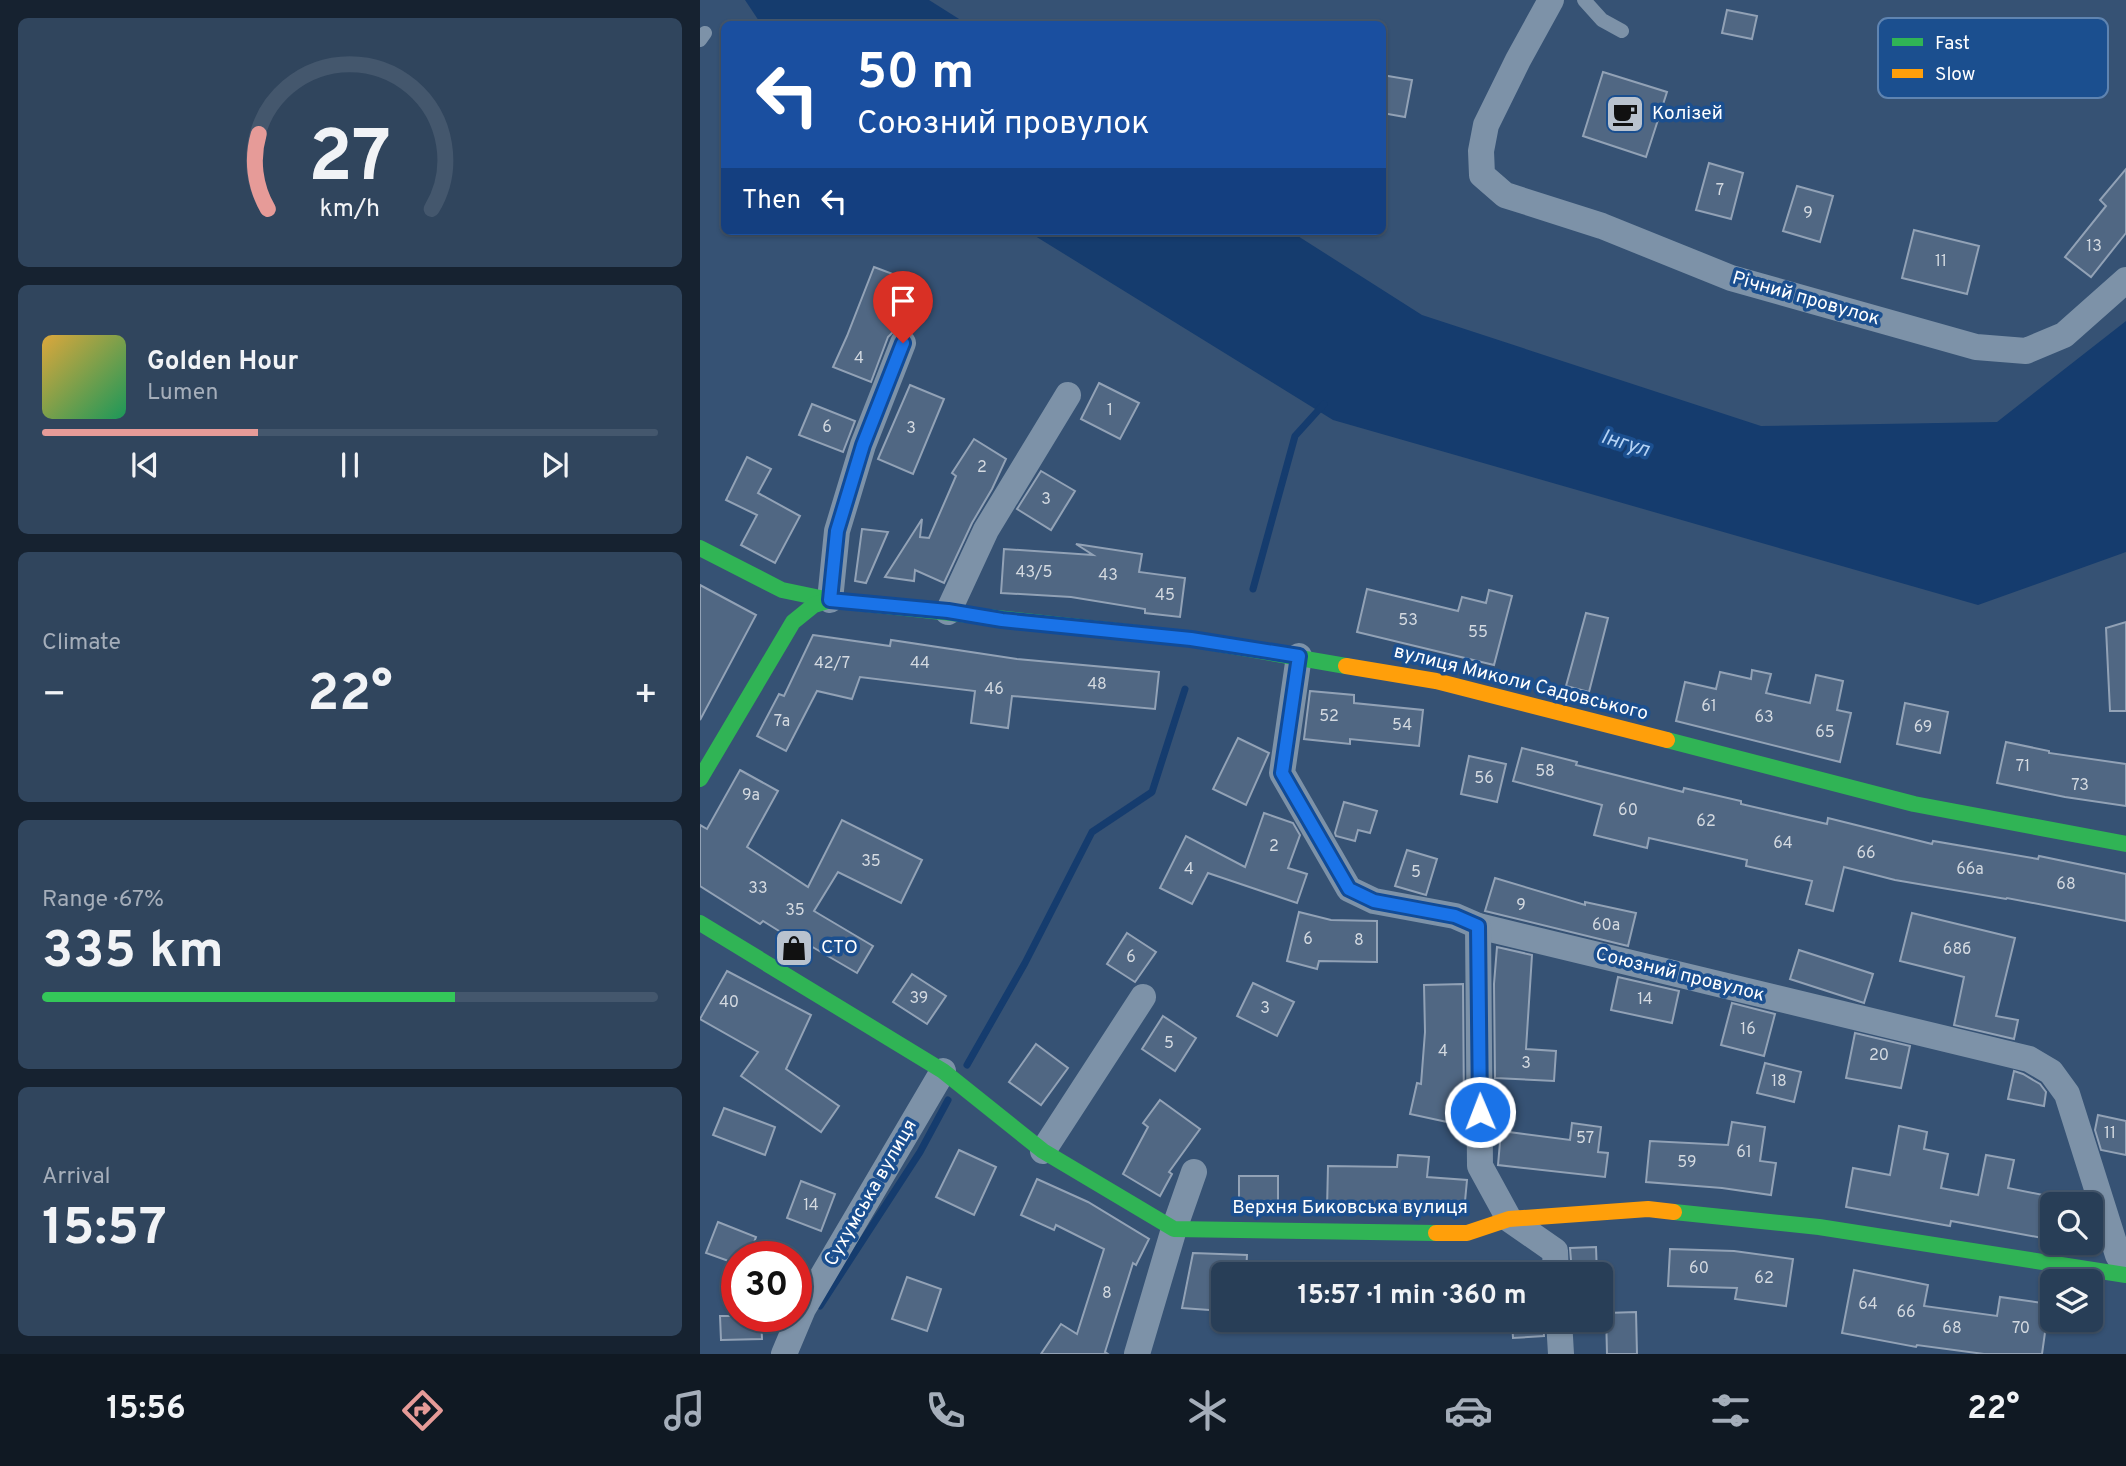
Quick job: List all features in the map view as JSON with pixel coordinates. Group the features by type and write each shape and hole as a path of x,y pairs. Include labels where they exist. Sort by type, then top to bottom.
{"street":[{"name":"Річний провулок","path":"1551,0 1486,125 1480,151 1482,175 1505,195 1602,226 1731,278 1976,346 2026,351 2064,335 2126,280"},
{"path":"700,779 793,622 814,605 830,600 837,531 863,445 903,343"},
{"path":"948,611 986,530 1068,395"},
{"name":"вулиця Миколи Садовського","path":"700,548 782,590 830,600 1191,639 1436,681 1914,804 2126,844"},
{"name":"Союзний провулок","path":"1299,656 1282,773 1349,889 1374,901 1455,916 1478,926 2029,1059 2051,1072 2067,1094 2118,1255 2126,1269"},
{"name":"Верхня Биковська вулиця","path":"700,923 943,1071 1043,1151 1174,1229 1467,1233 1509,1219 1648,1209 1819,1227 2126,1275"},
{"path":"1478,926 1480,1166 1509,1219 1555,1251 1555,1262"},
{"path":"1043,1151 1143,997"},
{"name":"Сухумська вулиця","path":"784,1354 803,1309 943,1071"},
{"path":"1137,1354 1194,1172"},
{"path":"1560,1332 1561,1354"}],"lane":[{"path":"1584,0 1602,20 1622,31"}],"water":[{"path":"745,0 929,0 962,21 759,21"},
{"name":"Інгул","path":"1033,235 1296,235 1422,315 1761,426 1997,422 2126,321 2126,552 1978,605 1333,420"}],"building":[{"path":"1727,10 1757,16 1752,39 1722,33"},
{"name":"Колізей","path":"1603,72 1667,92 1646,157 1583,136"},
{"path":"1386,76 1412,80 1405,117 1386,114"},
{"path":"1709,163 1743,173 1731,219 1696,210"},
{"path":"2126,169 2126,233 2091,277 2065,257 2106,206 2100,200"},
{"path":"1797,186 1833,196 1820,242 1783,231"},
{"path":"1914,230 1979,246 1967,294 1902,278"},
{"path":"874,267 914,282 896,329 888,337 871,382 833,367"},
{"path":"1099,383 1139,403 1120,439 1081,419"},
{"path":"910,385 944,399 913,474 878,459"},
{"path":"812,404 855,421 843,452 799,435"},
{"path":"974,439 1006,459 944,583 915,570 914,581 885,577 922,519 920,537 929,538 956,476 952,473"},
{"path":"747,457 771,469 758,493 800,516 775,563 741,545 757,515 726,500"},
{"path":"1041,471 1075,491 1051,530 1017,509"},
{"path":"862,529 888,532 866,583 855,581"},
{"path":"1076,544 1142,554 1139,572 1185,578 1180,617 1145,613 1145,609 1071,597 1001,593 1004,549 1093,555"},
{"path":"700,585 756,615 700,720"},
{"path":"1367,589 1458,611 1462,597 1486,603 1489,590 1512,596 1494,665 1357,632"},
{"path":"1586,613 1608,618 1589,692 1566,686"},
{"path":"2126,622 2126,711 2110,711 2106,628"},
{"path":"813,635 890,646 891,640 1017,659 1159,672 1155,709 1012,696 1008,728 971,723 975,691 860,677 852,699 817,691 786,751 757,736 779,694 784,696"},
{"path":"1752,670 1771,674 1766,693 1810,703 1816,675 1843,681 1837,710 1851,713 1840,762 1676,721 1685,682 1716,689 1720,672 1751,679"},
{"path":"1310,691 1354,695 1354,703 1423,710 1419,746 1350,739 1350,744 1304,739"},
{"path":"1905,703 1948,712 1940,753 1897,744"},
{"path":"1238,738 1269,753 1246,805 1213,789"},
{"path":"2006,742 2049,753 2126,764 2126,806 1997,783"},
{"path":"1522,748 1577,762 1576,765 1683,792 1684,788 1827,824 1828,818 1932,844 1933,841 2038,859 2039,856 2126,874 2126,921 1895,880 1844,867 1833,911 1806,904 1812,881 1746,866 1747,860 1649,838 1647,848 1594,835 1602,805 1513,781"},
{"path":"1469,756 1506,764 1497,802 1461,794"},
{"path":"740,770 778,791 747,847 808,887 842,820 922,860 901,903 838,872 814,911 873,946 857,973 797,938 795,941 763,921 760,924 700,886 700,825 707,829"},
{"path":"1344,802 1377,811 1370,833 1358,830 1355,841 1336,836 1335,833"},
{"path":"1264,813 1293,823 1300,835 1288,868 1307,874 1297,903 1208,873 1192,904 1160,888 1186,836 1245,867"},
{"path":"1407,850 1437,859 1426,895 1395,886"},
{"path":"1495,878 1585,905 1585,902 1636,913 1628,946 1485,911"},
{"path":"1299,912 1331,920 1377,921 1377,962 1319,961 1317,969 1287,961"},
{"path":"1912,913 2015,938 1996,1016 2018,1020 2014,1039 1954,1025 1964,977 1900,961"},
{"path":"1127,933 1156,952 1135,982 1107,964"},
{"path":"1497,947 1532,955 1526,1049 1556,1051 1554,1081 1495,1078 1494,984"},
{"path":"1799,950 1873,974 1864,1003 1790,979"},
{"path":"727,971 811,1015 786,1069 839,1106 821,1132 741,1076 758,1052 700,1019"},
{"path":"912,974 946,996 927,1024 893,1002"},
{"path":"1618,977 1679,991 1672,1023 1611,1010"},
{"path":"1253,983 1294,1002 1277,1036 1237,1016"},
{"path":"1463,984 1464,1112 1461,1125 1410,1114 1417,1083 1421,1084 1425,1032 1424,985"},
{"path":"1732,1003 1775,1014 1764,1056 1721,1045"},
{"path":"1163,1016 1196,1038 1175,1071 1142,1049"},
{"path":"1855,1033 1910,1046 1901,1088 1846,1078"},
{"path":"1036,1044 1068,1068 1041,1105 1009,1082"},
{"path":"1765,1063 1801,1072 1794,1102 1757,1093"},
{"path":"2014,1071 2040,1084 2046,1092 2044,1106 2008,1099"},
{"path":"1160,1100 1200,1129 1169,1172 1172,1174 1160,1196 1123,1174 1148,1127 1143,1123"},
{"path":"724,1108 775,1127 765,1155 713,1135"},
{"path":"2098,1115 2126,1121 2126,1155 2101,1150 2095,1130"},
{"path":"1732,1122 1765,1127 1760,1161 1776,1163 1771,1195 1646,1182 1650,1141 1728,1145"},
{"path":"1572,1123 1601,1127 1598,1152 1608,1153 1605,1177 1498,1165 1501,1131 1570,1140"},
{"path":"1899,1126 1927,1132 1924,1149 1948,1154 1941,1188 1978,1195 1986,1155 2014,1160 2008,1188 2040,1194 2040,1238 1951,1221 1950,1226 1846,1207 1853,1168 1890,1175"},
{"path":"959,1150 996,1167 974,1215 936,1197"},
{"path":"1398,1155 1429,1157 1427,1177 1467,1180 1464,1212 1371,1206 1371,1210 1327,1209 1328,1166 1397,1167"},
{"path":"1239,1176 1278,1176 1278,1209 1239,1209"},
{"path":"1037,1179 1088,1202 1149,1239 1136,1265 1133,1263 1105,1352 1108,1354 1041,1354 1061,1324 1077,1334 1104,1249 1056,1225 1054,1230 1021,1215"},
{"path":"801,1181 835,1194 821,1231 787,1218"},
{"path":"718,1222 756,1237 755,1241 721,1241 721,1258 706,1253"},
{"path":"1596,1247 1597,1262 1571,1262 1570,1248"},
{"path":"1670,1249 1734,1251 1793,1259 1786,1306 1735,1299 1737,1288 1668,1286"},
{"path":"1193,1253 1247,1255 1247,1262 1211,1262 1211,1310 1182,1308"},
{"path":"1854,1270 1928,1285 1924,1306 1997,1316 2000,1297 2040,1303 2040,1332 2045,1332 2042,1354 1984,1354 1916,1347 1842,1333"},
{"path":"907,1277 941,1289 927,1331 892,1319"},
{"path":"1636,1312 1637,1354 1607,1354 1606,1332 1613,1332 1613,1313"},
{"path":"720,1316 721,1332 762,1332 762,1339 721,1340"},
{"path":"1513,1332 1544,1332 1544,1336 1513,1338"}],"waterway":[{"path":"1253,589 1295,436 1324,404"},
{"path":"967,1065 1025,963 1092,832 1152,792 1185,689"},
{"path":"820,1306 920,1152 948,1100"}],"traffic: fast":[{"path":"700,548 782,590 830,600 1191,639 1346,666"},
{"path":"700,779 793,622 814,605 830,600"},
{"path":"1667,740 1914,804 2126,844"},
{"path":"700,923 943,1071 1043,1151 1174,1229 1436,1233"},
{"path":"1674,1212 1819,1227 2126,1275"}],"traffic: slow":[{"path":"1346,666 1436,681 1667,740"},
{"path":"1436,1233 1467,1233 1509,1219 1648,1209 1674,1212"}],"place":[{"name":"Колізей","path":"1625,114"},
{"name":"СТО","path":"794,948"}],"route":[{"path":"903,343 863,445 837,531 830,600 1191,639 1299,656 1282,773 1349,889 1374,901 1455,916 1478,926 1480,1112"}]}
